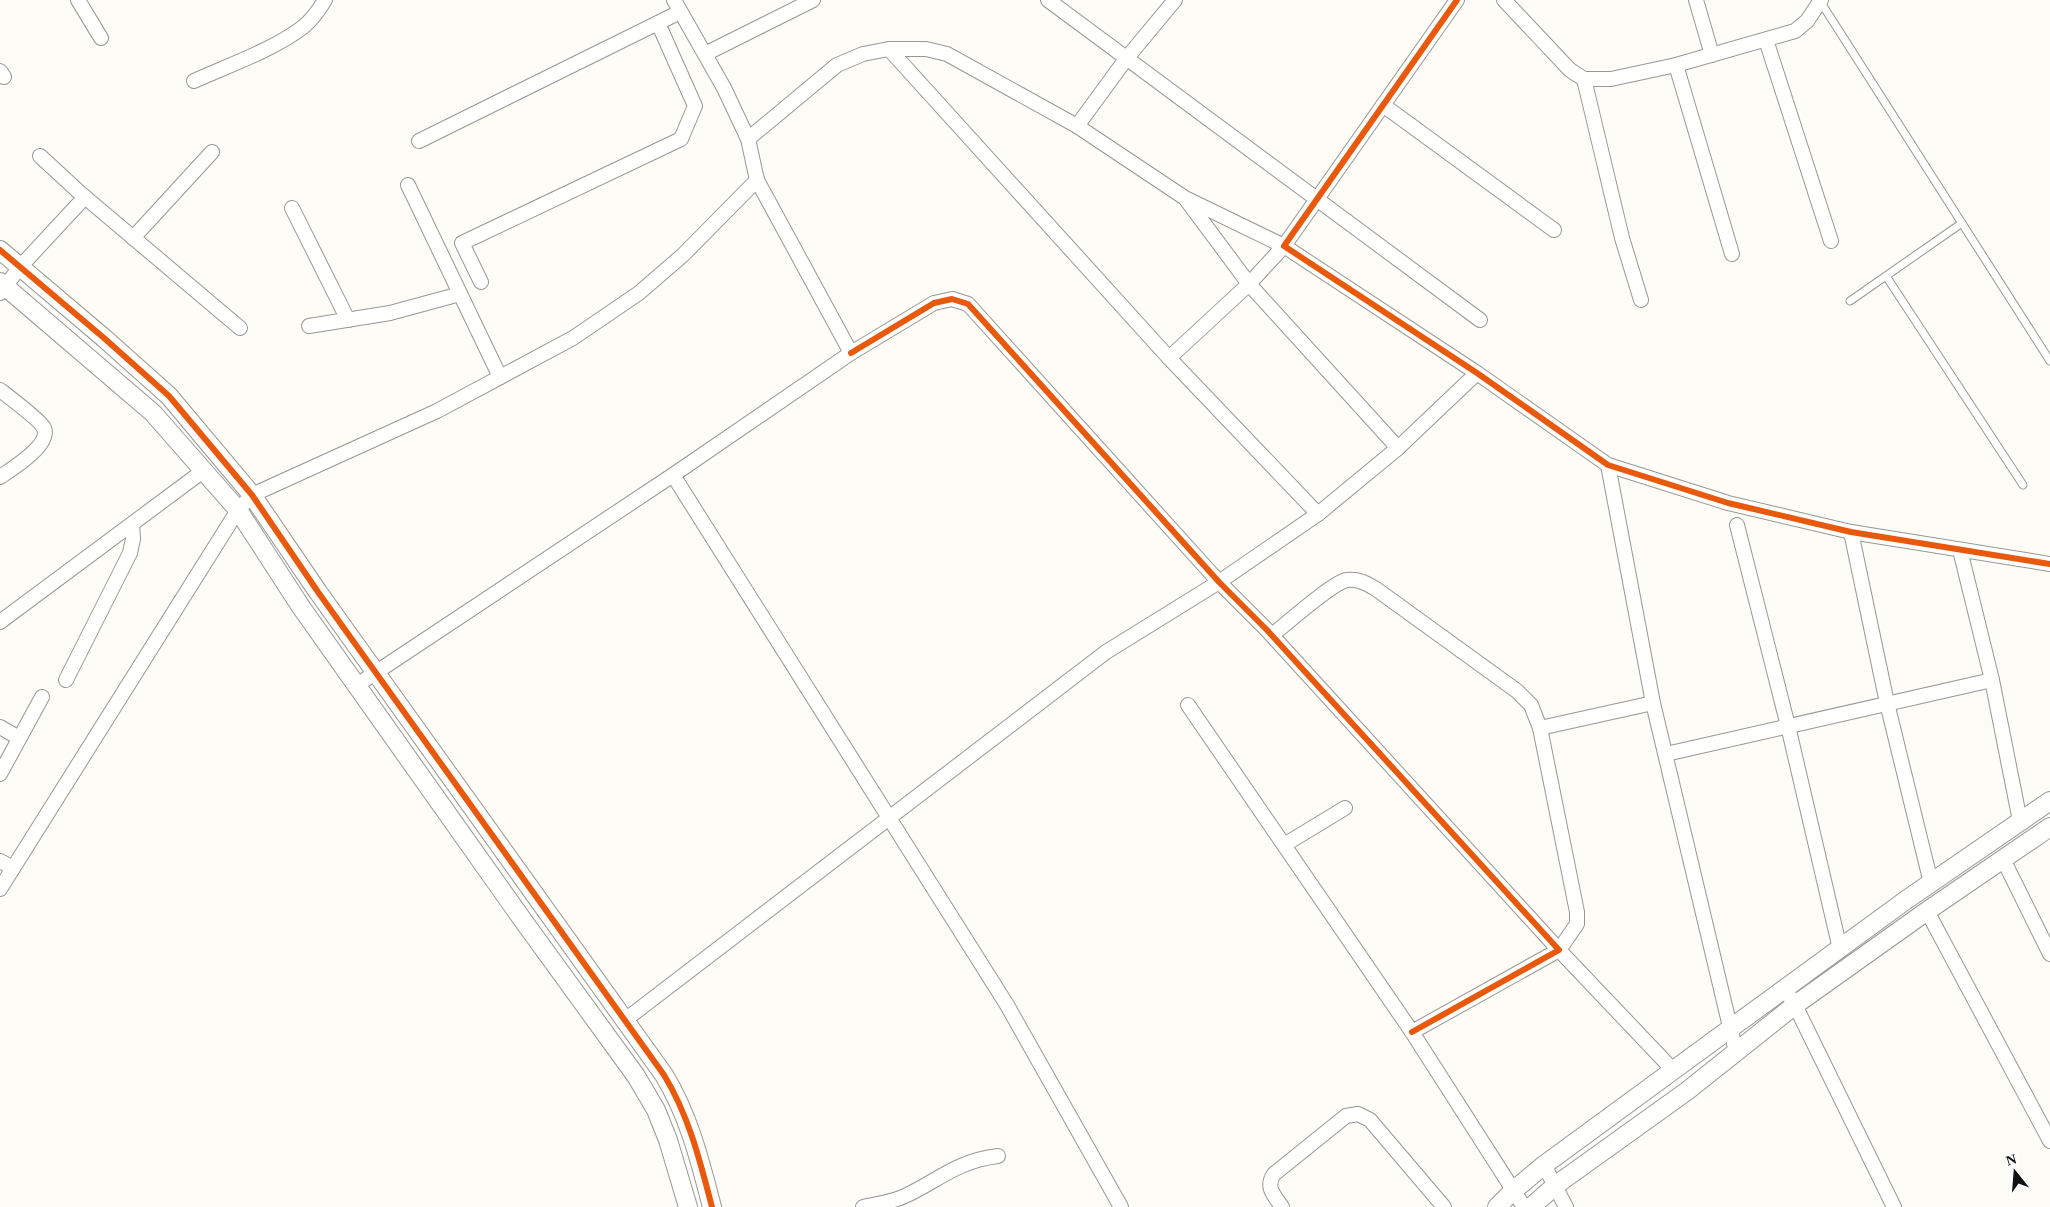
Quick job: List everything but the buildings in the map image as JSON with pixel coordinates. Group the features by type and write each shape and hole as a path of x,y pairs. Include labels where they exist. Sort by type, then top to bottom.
{"street":[{"path":"78,0 100,38"},
{"path":"194,81 286,38 304,26 325,0"},
{"path":"705,54 813,0"},
{"path":"1048,0 1480,320"},
{"path":"1077,126 1126,59 1175,0"},
{"path":"1169,358 1249,284 1284,246 1457,0"},
{"path":"1504,0 1570,70 1584,80 1611,79 1676,65 1795,31 1807,21 1820,0"},
{"path":"1696,0 1712,55"},
{"path":"419,140 658,23 677,6 724,88 746,135 757,180 851,353"},
{"path":"481,282 462,243 681,139 694,106 658,23"},
{"path":"1766,40 1831,241"},
{"path":"746,135 837,65 863,54 889,49 926,49 947,54 1077,126 1185,198 1284,246 1477,373 1608,465 1728,503 1851,532 2050,564"},
{"path":"889,49 1169,358 1318,514"},
{"path":"1676,65 1732,254"},
{"path":"1584,80 1622,238 1641,300"},
{"path":"1383,105 1554,230"},
{"path":"133,238 212,152"},
{"path":"40,156 84,197 240,328"},
{"path":"0,889 238,510 252,495 437,411 573,338 639,293 683,255 757,180"},
{"path":"408,185 500,377"},
{"path":"84,197 2,287 153,413 238,510 301,607 522,919 636,1076 656,1110 668,1140 688,1207"},
{"path":"1185,198 1249,284 1398,448"},
{"path":"292,208 348,320"},
{"path":"0,250 104,338 168,396 252,495 318,592 625,1020 678,1098 695,1146 712,1207"},
{"path":"309,326 390,313 460,294"},
{"path":"357,685 673,475 851,353 934,303 952,299 968,304 1219,582 1272,635 1559,950 1673,1070"},
{"path":"625,1020 1106,652 1219,582 1318,514 1398,448 1477,373"},
{"path":"0,390 42,425 45,435 44,441 26,458 2,473"},
{"path":"1608,465 1653,703 1736,1052"},
{"path":"0,622 203,471"},
{"path":"673,475 1007,1005 1121,1207"},
{"path":"66,680 130,553 133,538 132,524"},
{"path":"1737,526 1788,726 1840,948"},
{"path":"1851,532 1887,703 1931,883"},
{"path":"1960,550 1992,680 2020,821"},
{"path":"1272,635 1332,588 1345,580 1361,580 1517,691 1531,705 1540,728 1577,912 1577,924 1559,950 1412,1032"},
{"path":"1666,754 1992,680"},
{"path":"0,774 42,697"},
{"path":"1540,728 1653,703"},
{"path":"1188,705 1412,1032 1524,1207"},
{"path":"0,727 19,738"},
{"path":"1497,1207 1544,1165 1730,1028 1931,883 2050,801"},
{"path":"1284,845 1345,808"},
{"path":"1531,1207 1556,1185 1686,1092 1795,1005 1927,911 2050,827"},
{"path":"2003,859 2050,954"},
{"path":"0,861 13,868"},
{"path":"1927,911 2050,1141"},
{"path":"1785,989 1795,1005 1894,1207"},
{"path":"1282,1207 1270,1188 1270,1180 1274,1174 1346,1116 1358,1114 1370,1120 1444,1207"},
{"path":"863,1207 904,1197 951,1169 981,1158 998,1156"},
{"path":"1544,1165 1566,1207"}],"lane":[{"path":"1820,0 2050,361"},
{"path":"1850,301 1962,223"},
{"path":"1886,276 2023,485"}],"cycle path":[{"path":"1457,0 1284,246 1477,373 1608,465 1728,503 1851,532 2050,564"},
{"path":"0,250 169,396 252,495 318,592 664,1075 687,1123 712,1207"},
{"path":"851,353 934,303 952,299 968,304 1219,582 1266,629 1559,950 1412,1032"}]}
